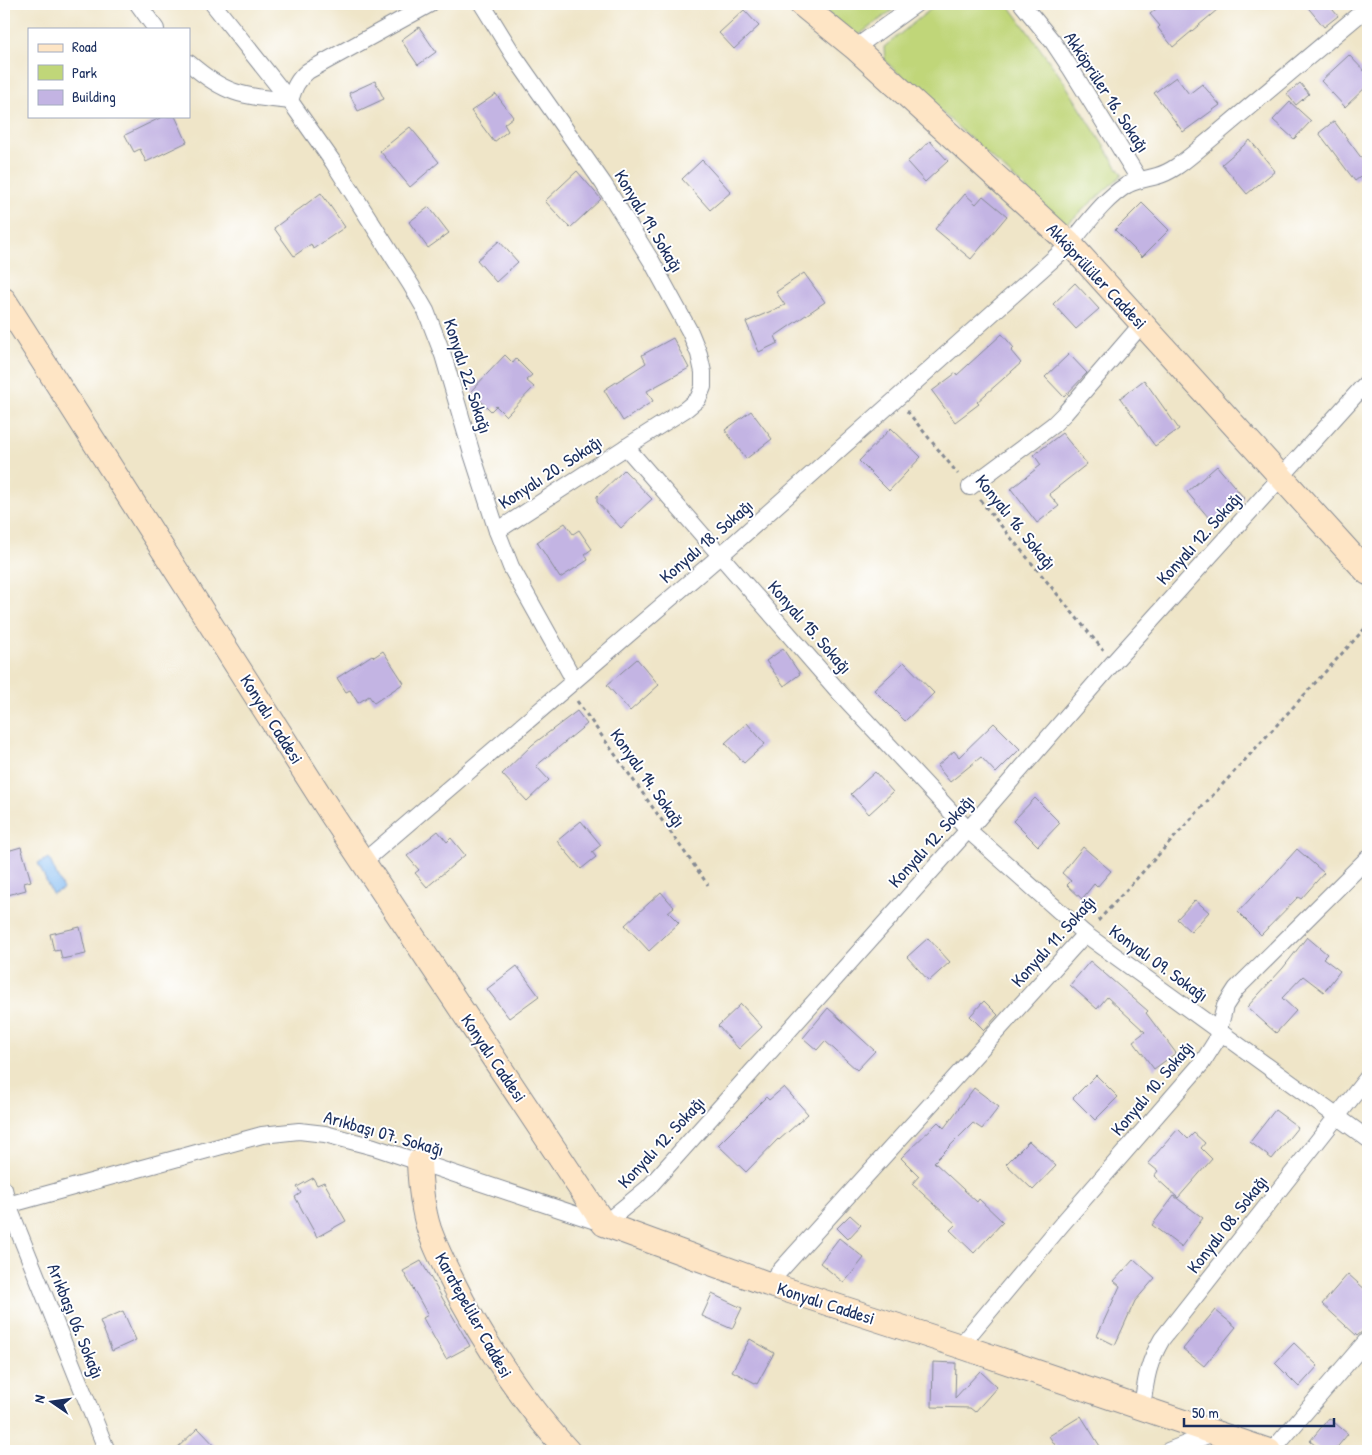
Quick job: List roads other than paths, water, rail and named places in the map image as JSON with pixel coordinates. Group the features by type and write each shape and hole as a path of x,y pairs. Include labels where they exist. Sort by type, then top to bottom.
{"street":[{"path":"138,4 155,28"},
{"name":"Konyalı 22. Sokağı","path":"213,4 290,101 357,198 411,285 429,319 444,355 472,454 497,531 518,583 570,683"},
{"path":"190,64 215,84 231,92 246,96 290,101 295,85 308,71 430,4"},
{"name":"Konyalı 19. Sokağı","path":"482,4 514,56 603,183 652,262 690,332 699,354 703,372 703,387 698,399 686,409 626,447"},
{"name":"Akköprülüler Caddesi","path":"800,4 855,48 1070,244 1368,573"},
{"path":"855,48 916,4"},
{"name":"Akköprüler 16. Sokağı","path":"1022,4 1053,42 1139,179"},
{"name":"Konyalı 18. Sokağı","path":"363,862 721,555 897,399 1070,244 1111,198 1125,186 1139,179 1158,176 1172,170 1194,154 1368,7"},
{"name":"Konyalı Caddesi","path":"4,300 363,862 604,1224 768,1284 960,1346 1271,1451"},
{"path":"970,487 1053,425 1142,324"},
{"name":"Konyalı 12. Sokağı","path":"604,1224 648,1188 968,830 1114,663 1368,381"},
{"name":"Konyalı 20. Sokağı","path":"497,531 626,447"},
{"name":"Konyalı 15. Sokağı","path":"626,447 839,692 968,830"},
{"name":"Konyalı 09. Sokağı","path":"968,830 1086,934 1368,1139"},
{"name":"Konyalı 10. Sokağı","path":"960,1346 1068,1216 1202,1063 1216,1041 1225,1006 1236,989 1368,858"},
{"name":"Konyalı 11. Sokağı","path":"768,1284 1086,934"},
{"name":"Konyalı 08. Sokağı","path":"1142,1408 1146,1378 1152,1358 1162,1339 1368,1077"},
{"name":"Arıkbaşı 07. Sokağı","path":"6,1206 262,1135 299,1131 325,1134 358,1143 604,1224"},
{"name":"Karatepeliler Caddesi","path":"419,1162 421,1191 429,1229 456,1289 477,1328 515,1387 568,1451"},
{"name":"Arıkbaşı 06. Sokağı","path":"4,1189 6,1206 107,1451"},
{"path":"1271,1451 1368,1339"},
{"path":"1168,1451 1213,1433"}],"water":[{"path":"49,858 63,889 52,894 38,863"}]}
